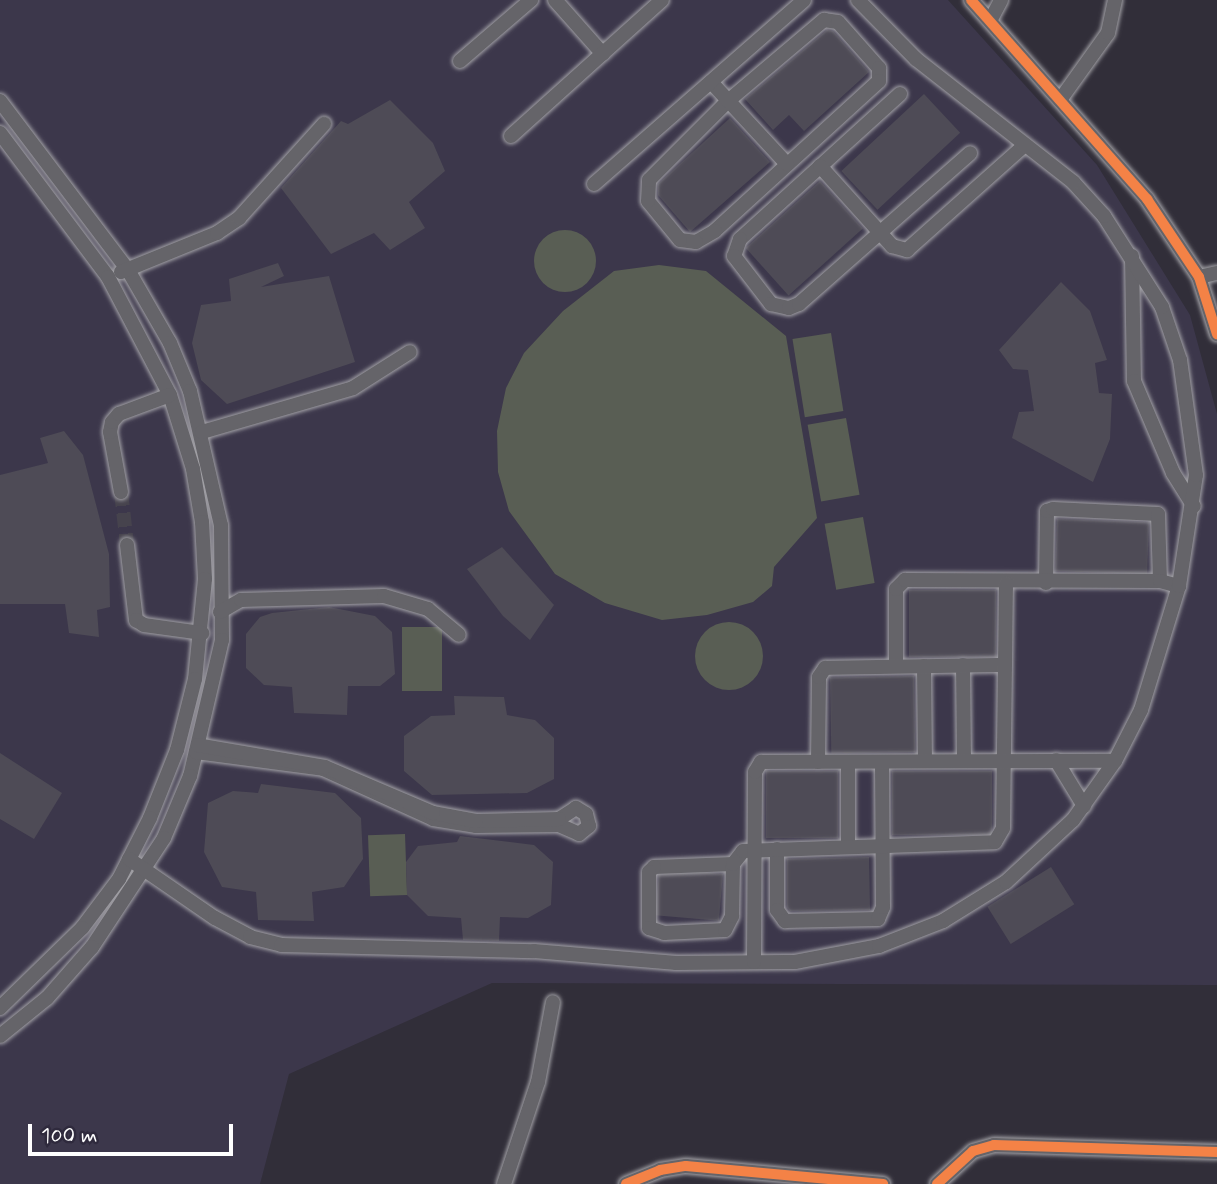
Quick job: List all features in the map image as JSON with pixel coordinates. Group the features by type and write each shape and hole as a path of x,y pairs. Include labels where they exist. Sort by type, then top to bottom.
{"street":[{"path":"460,61 531,0"},
{"path":"555,0 603,54"},
{"path":"511,135 661,0"},
{"path":"594,184 804,0"},
{"path":"129,859 215,918 250,937 281,945 534,951 676,962 829,958 878,946 943,920 1006,882 1084,806 1115,761 1141,710 1179,586 1194,506 1193,433 1180,360 1162,307 1132,257 1073,182 916,59 858,0"},
{"path":"971,0 1147,199 1199,277 1217,334"},
{"path":"990,21 1001,0"},
{"path":"1060,100 1108,33 1115,0"},
{"path":"838,22 879,68 882,77 705,239 680,240 648,201 645,187 729,101 816,24 838,22"},
{"path":"711,82 787,164"},
{"path":"900,94 735,247 738,264 771,303 789,308 799,304 970,153"},
{"path":"0,101 128,270 170,343 202,432 220,525 217,673 197,748 164,838 92,947 47,998 0,1036"},
{"path":"108,277 217,233 239,218 324,124"},
{"path":"0,133 108,277 170,395 193,468 202,522 202,633 177,750 129,859 82,928 0,1008"},
{"path":"820,166 880,233 899,250 914,246 1025,145"},
{"path":"1132,257 1134,381 1173,473 1194,506"},
{"path":"1199,277 1217,273"},
{"path":"202,432 353,388 410,352"},
{"path":"121,492 110,432 112,422 119,414 170,395"},
{"path":"1046,583 1047,511 1053,509 1154,511 1158,514 1160,581"},
{"path":"128,545 136,620 202,633"},
{"path":"896,666 896,589 900,583 1160,581 1179,586"},
{"path":"733,864 653,867 649,872 649,928 664,933 725,930 732,916 733,864 738,854 753,849 883,848 995,842 1003,828 1006,583"},
{"path":"220,612 241,600 384,596 428,609 459,635"},
{"path":"963,665 964,761"},
{"path":"818,762 821,672 831,667 1004,665"},
{"path":"924,666 925,761"},
{"path":"197,748 325,767 433,813 476,821 559,819 576,808 586,814 589,826 579,834 559,825 476,825 433,819 323,769 197,748"},
{"path":"1055,760 1084,806"},
{"path":"754,962 753,849 757,766 818,762 1115,761"},
{"path":"848,762 848,848"},
{"path":"777,849 777,910 793,923 878,919 883,907 882,762"},
{"path":"504,1184 538,1082 553,1002"},
{"path":"937,1184 973,1151 994,1145 1217,1152"},
{"path":"626,1184 660,1170 685,1166 883,1184"}],"shaded area":[{"path":"0,0 948,0 1097,165 1190,315 1217,414 1217,985 492,983 289,1074 260,1184 0,1184"},
{"path":"559,230 571,230 587,239 594,249 594,273 587,283 571,292 559,292 548,287 539,278 534,267 534,255 539,244 548,235"},
{"path":"659,265 706,271 786,336 817,518 774,567 772,586 753,602 707,615 662,620 605,603 555,574 509,511 498,472 497,431 506,388 524,353 563,311 614,271"},
{"path":"831,333 843,411 805,417 792,339"},
{"path":"846,418 860,495 821,502 808,425"},
{"path":"863,517 875,583 836,590 825,524"},
{"path":"722,622 736,622 748,627 758,637 763,656 758,675 748,685 736,690 722,690 710,685 700,675 695,663 695,649 700,637 710,627"},
{"path":"402,627 442,627 442,691 402,691"},
{"path":"405,834 407,895 370,896 368,835"}],"building":[{"path":"827,30 833,31 869,72 804,131 789,115 773,130 745,99"},
{"path":"924,94 960,133 878,210 841,171"},
{"path":"390,100 433,143 445,171 409,202 425,228 390,250 374,233 331,254 281,188 341,121 348,124"},
{"path":"730,118 770,162 690,232 658,195 658,184"},
{"path":"820,181 863,229 789,295 746,248"},
{"path":"278,263 284,276 261,287 329,276 355,362 227,404 201,380 192,343 201,305 231,301 229,279"},
{"path":"1061,282 1090,311 1107,360 1095,363 1099,393 1112,394 1110,439 1093,482 1012,438 1019,412 1034,411 1028,370 1013,369 999,350"},
{"path":"64,431 83,455 109,554 110,607 97,610 99,637 69,633 65,604 0,604 0,475 48,463 40,438"},
{"path":"1057,519 1149,522 1147,574 1055,571"},
{"path":"502,547 554,605 530,640 503,616 467,569"},
{"path":"909,590 996,590 996,657 909,657"},
{"path":"329,607 375,616 392,632 395,674 380,686 348,686 347,715 294,713 292,687 264,685 246,668 246,634 260,617 272,613"},
{"path":"914,676 915,752 831,753 830,677"},
{"path":"454,696 504,697 507,715 535,720 554,738 554,779 527,793 432,795 404,771 404,736 431,716 455,715"},
{"path":"0,753 62,793 34,839 0,819"},
{"path":"766,771 838,771 838,838 766,838"},
{"path":"892,771 992,771 992,835 892,835"},
{"path":"261,784 335,793 361,818 363,859 344,887 312,892 314,921 258,920 256,892 222,887 204,852 208,803 233,791 258,793"},
{"path":"460,836 534,845 553,862 551,905 528,918 500,917 499,941 463,940 461,918 428,916 407,895 406,862 418,846 457,842"},
{"path":"869,857 870,910 790,911 787,907 787,859"},
{"path":"1051,867 1074,904 1011,944 987,907"},
{"path":"659,868 723,874 719,921 655,915"}],"tunnel":[{"path":"121,492 127,545"}],"cycle path":[{"path":"971,0 1147,199 1199,277 1217,334"},
{"path":"937,1184 973,1151 994,1145 1217,1152"},
{"path":"626,1184 660,1170 686,1166 883,1184"}]}
